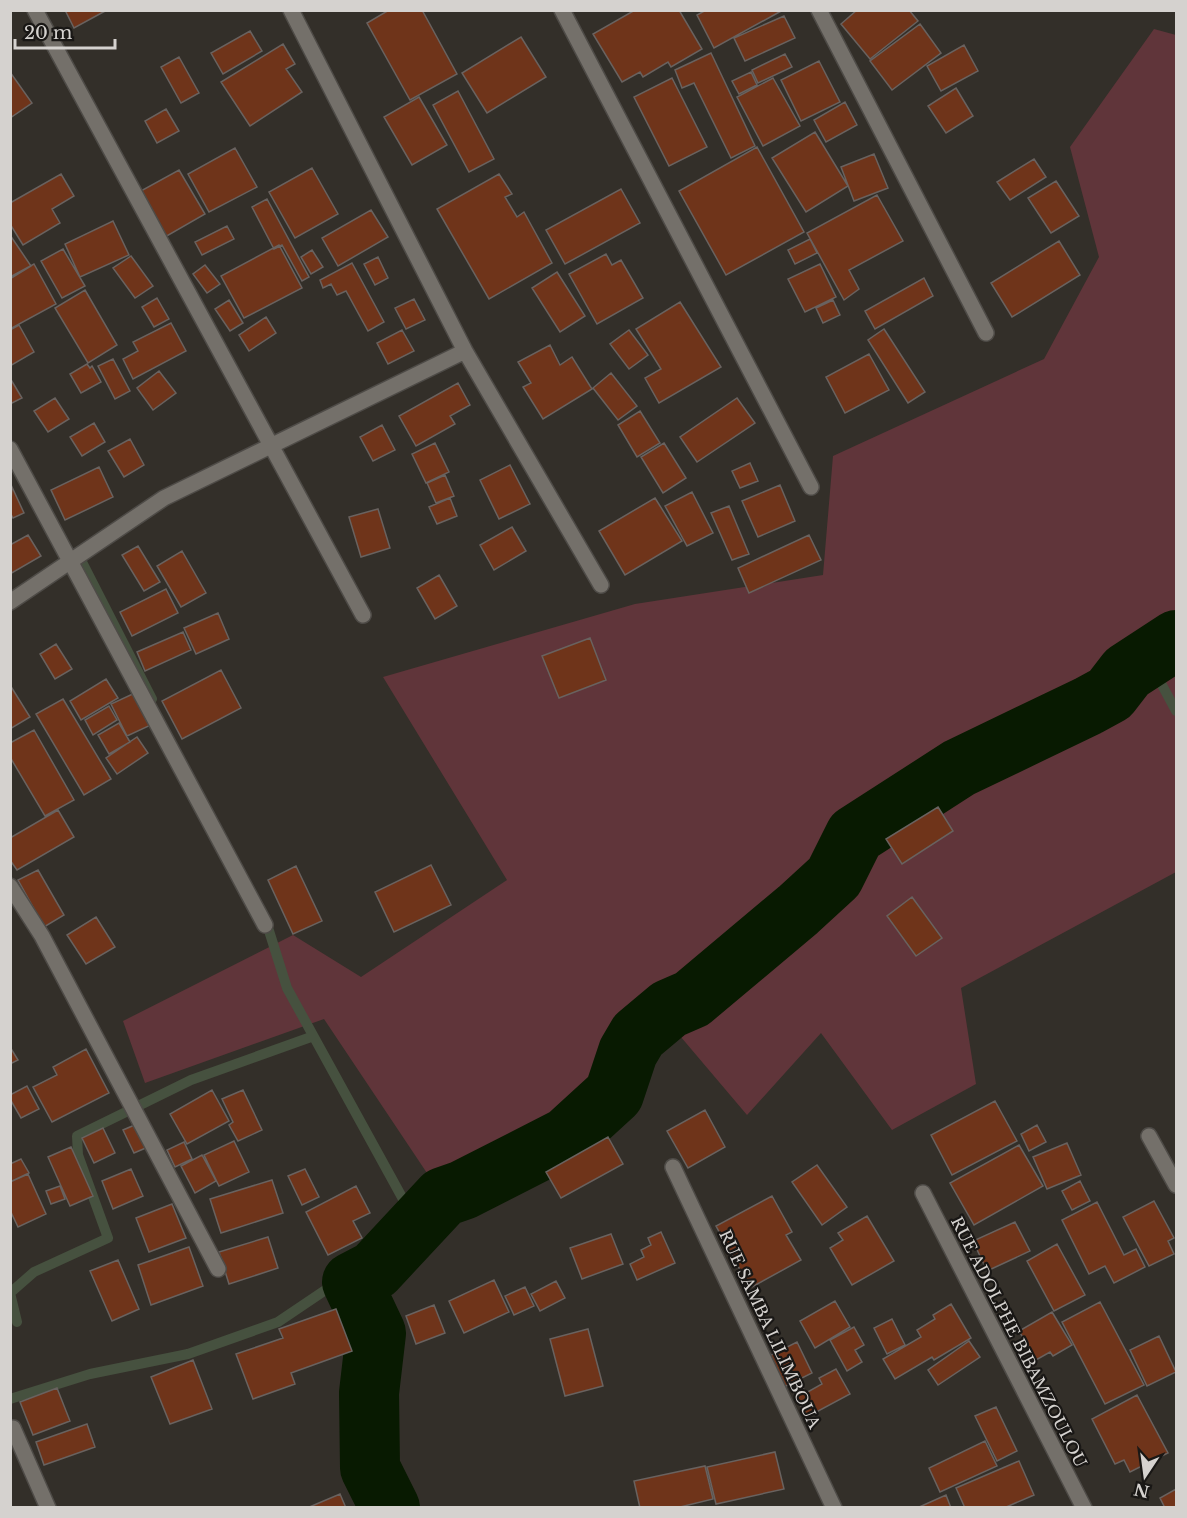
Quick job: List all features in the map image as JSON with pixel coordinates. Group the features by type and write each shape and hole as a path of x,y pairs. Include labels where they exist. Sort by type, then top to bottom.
{"street":[{"path":"35,10 363,615"},
{"path":"291,10 465,351 601,585"},
{"path":"562,10 811,487"},
{"path":"819,10 986,333"},
{"path":"10,602 164,498 465,351"},
{"path":"10,449 265,926"},
{"path":"10,886 42,936 218,1269"},
{"path":"1149,1137 1176,1185"},
{"name":"RUE SAMBA LILIMBOUA","path":"672,1167 834,1508"},
{"name":"RUE ADOLPHE BIBAMZOULOU","path":"922,1193 1084,1508"},
{"path":"13,1428 48,1508"}],"shaded area":[{"path":"1154,29 1176,35 1176,872 961,988 976,1084 892,1130 821,1033 747,1115 675,1030 447,1203 324,1019 145,1083 123,1021 293,935 361,977 507,880 383,677 635,604 823,575 833,456 1044,359 1099,257 1070,147"}],"building":[{"path":"65,10 107,10 74,28"},
{"path":"389,10 422,10 457,74 410,100 367,23"},
{"path":"635,10 679,10 702,49 671,67 668,62 643,77 640,72 622,82 593,34"},
{"path":"706,10 783,10 714,48 697,15"},
{"path":"857,10 909,10 918,21 870,59 841,24"},
{"path":"784,16 795,38 745,61 734,38"},
{"path":"920,24 941,53 892,90 870,61"},
{"path":"250,31 262,51 223,74 211,53"},
{"path":"521,37 546,77 487,113 462,73"},
{"path":"283,44 295,64 286,69 302,92 250,126 221,82"},
{"path":"964,45 978,71 941,91 927,66"},
{"path":"711,53 755,146 731,158 694,83 682,88 675,70"},
{"path":"785,54 792,67 758,83 752,70"},
{"path":"179,57 199,93 181,103 161,67"},
{"path":"819,61 840,102 801,121 781,80"},
{"path":"10,72 32,103 10,118"},
{"path":"751,72 757,85 739,94 732,81"},
{"path":"672,78 707,147 669,166 634,97"},
{"path":"773,78 800,126 763,146 737,97"},
{"path":"956,88 973,116 946,133 928,106"},
{"path":"458,91 494,159 469,172 433,105"},
{"path":"419,97 447,145 412,165 384,117"},
{"path":"845,102 857,125 826,142 814,120"},
{"path":"166,109 179,131 157,143 145,121"},
{"path":"815,132 848,186 806,212 772,158"},
{"path":"757,147 804,232 726,275 679,191"},
{"path":"235,148 257,187 209,212 188,174"},
{"path":"874,154 888,188 854,201 841,167"},
{"path":"1034,159 1046,177 1010,200 997,182"},
{"path":"312,168 338,214 295,238 269,192"},
{"path":"179,170 205,214 165,237 139,192"},
{"path":"61,174 74,196 52,209 60,223 23,245 10,224 10,203"},
{"path":"499,174 512,194 505,197 517,217 524,212 552,263 489,299 437,209"},
{"path":"1056,181 1079,216 1051,233 1028,198"},
{"path":"621,189 640,223 565,264 546,230"},
{"path":"877,195 903,241 849,270 859,289 844,300 807,233"},
{"path":"267,199 309,277 302,281 282,245 274,249 252,207"},
{"path":"371,210 388,237 338,266 322,238"},
{"path":"113,221 129,255 80,277 65,244"},
{"path":"227,226 234,239 202,255 195,242"},
{"path":"10,235 31,266 10,279"},
{"path":"810,239 817,253 795,264 788,250"},
{"path":"1059,241 1080,275 1012,317 991,283"},
{"path":"279,245 302,288 244,318 221,276"},
{"path":"63,249 85,286 62,298 41,261"},
{"path":"312,250 323,267 311,274 301,257"},
{"path":"606,254 612,265 621,260 643,298 597,324 569,274"},
{"path":"131,256 153,286 135,298 113,268"},
{"path":"378,257 388,278 375,285 364,264"},
{"path":"352,263 384,322 368,331 346,291 337,295 331,284 323,288 320,280"},
{"path":"34,264 56,304 10,329 10,277"},
{"path":"820,264 836,297 805,312 788,279"},
{"path":"205,265 220,284 207,293 193,274"},
{"path":"557,272 585,316 560,332 532,288"},
{"path":"924,278 933,296 875,329 865,311"},
{"path":"85,290 117,345 88,363 55,308"},
{"path":"157,298 169,319 154,327 142,307"},
{"path":"414,299 425,320 406,329 395,308"},
{"path":"229,300 243,323 230,331 215,309"},
{"path":"833,300 840,315 823,323 816,308"},
{"path":"680,302 721,367 659,403 645,378 661,369 636,329"},
{"path":"266,317 276,333 249,351 239,335"},
{"path":"171,323 186,351 133,379 123,359 138,351 133,342"},
{"path":"19,325 34,352 10,366 10,330"},
{"path":"884,329 925,392 908,403 868,340"},
{"path":"402,330 414,351 388,364 377,343"},
{"path":"629,330 648,355 629,369 610,344"},
{"path":"550,345 560,365 572,357 592,389 543,419 523,387 531,383 518,362"},
{"path":"869,354 889,390 845,413 826,377"},
{"path":"113,359 130,391 115,399 98,366"},
{"path":"87,364 90,368 92,366 101,382 81,393 70,374"},
{"path":"159,371 176,393 153,410 137,388"},
{"path":"611,373 637,406 618,420 593,388"},
{"path":"10,378 22,398 10,404"},
{"path":"458,383 470,405 450,416 455,424 416,446 399,416"},
{"path":"55,398 69,419 48,432 34,411"},
{"path":"737,398 755,423 697,462 680,437"},
{"path":"640,411 660,443 637,457 618,425"},
{"path":"94,423 105,442 82,456 70,437"},
{"path":"382,425 395,450 373,461 360,437"},
{"path":"130,439 144,465 124,477 108,451"},
{"path":"435,443 449,472 426,483 412,454"},
{"path":"664,443 686,478 663,493 641,457"},
{"path":"750,463 758,481 740,488 732,471"},
{"path":"510,465 530,504 499,519 480,480"},
{"path":"99,467 113,497 65,520 51,490"},
{"path":"445,475 454,496 436,503 427,483"},
{"path":"780,485 795,521 758,537 742,501"},
{"path":"12,487 24,513 13,518 10,513"},
{"path":"692,492 713,533 687,546 665,506"},
{"path":"450,498 457,516 437,524 429,507"},
{"path":"655,498 682,541 625,575 599,531"},
{"path":"729,506 749,554 732,560 711,513"},
{"path":"378,509 390,548 361,557 349,517"},
{"path":"512,527 526,551 494,570 480,545"},
{"path":"28,535 41,556 10,574 10,545"},
{"path":"809,535 821,560 749,593 738,568"},
{"path":"138,546 160,582 144,591 122,555"},
{"path":"182,551 206,593 181,607 157,566"},
{"path":"439,575 457,606 435,619 417,588"},
{"path":"166,589 178,613 132,636 120,612"},
{"path":"218,613 229,639 196,654 184,628"},
{"path":"183,632 191,650 145,671 137,652"},
{"path":"590,638 606,680 559,698 542,656"},
{"path":"56,644 72,669 55,679 40,654"},
{"path":"221,670 241,708 182,739 162,701"},
{"path":"106,679 118,698 81,720 70,701"},
{"path":"10,685 30,717 10,729"},
{"path":"137,692 153,724 127,736 111,704"},
{"path":"63,699 111,779 84,795 36,714"},
{"path":"109,706 117,720 93,735 85,720"},
{"path":"119,723 130,742 109,754 98,735"},
{"path":"34,730 74,800 45,816 10,757 10,743"},
{"path":"137,737 148,753 117,774 106,758"},
{"path":"938,807 953,831 902,864 886,839"},
{"path":"58,810 74,837 17,870 10,860 10,838"},
{"path":"431,865 451,905 394,932 375,892"},
{"path":"296,866 322,921 293,934 268,880"},
{"path":"38,870 64,915 44,927 18,880"},
{"path":"912,897 942,938 916,956 887,916"},
{"path":"96,917 115,947 86,964 67,935"},
{"path":"10,1047 18,1060 10,1064"},
{"path":"86,1049 109,1093 52,1122 33,1087 57,1075 53,1067"},
{"path":"27,1086 39,1109 21,1118 10,1095"},
{"path":"212,1090 229,1121 187,1144 170,1114"},
{"path":"243,1090 262,1130 238,1141 229,1125 233,1122 222,1099"},
{"path":"995,1101 1017,1141 952,1175 931,1135"},
{"path":"705,1110 725,1147 688,1168 667,1131"},
{"path":"144,1121 155,1144 134,1153 123,1130"},
{"path":"1037,1125 1046,1142 1029,1151 1021,1134"},
{"path":"103,1128 115,1153 94,1163 82,1138"},
{"path":"608,1137 623,1164 561,1198 546,1172"},
{"path":"234,1141 249,1172 219,1186 204,1155"},
{"path":"184,1142 192,1159 175,1167 167,1150"},
{"path":"1067,1143 1081,1175 1047,1189 1033,1157"},
{"path":"1019,1145 1043,1186 974,1225 950,1183"},
{"path":"71,1147 93,1196 70,1206 48,1157"},
{"path":"202,1155 216,1181 195,1193 181,1166"},
{"path":"21,1159 29,1173 10,1182 10,1164"},
{"path":"817,1165 847,1207 822,1225 792,1182"},
{"path":"131,1169 143,1196 113,1209 102,1181"},
{"path":"305,1169 319,1197 302,1205 288,1176"},
{"path":"28,1174 46,1214 18,1227 10,1210 10,1182"},
{"path":"272,1180 283,1213 221,1233 210,1199"},
{"path":"1080,1181 1090,1201 1072,1210 1062,1191"},
{"path":"60,1186 65,1199 51,1204 46,1191"},
{"path":"356,1186 370,1213 353,1221 362,1238 328,1255 306,1212"},
{"path":"772,1196 792,1232 786,1235 801,1260 750,1288 716,1226"},
{"path":"1154,1201 1174,1238 1168,1241 1174,1254 1149,1266 1123,1217"},
{"path":"1097,1202 1124,1255 1136,1249 1145,1267 1114,1283 1105,1266 1089,1274 1062,1220"},
{"path":"172,1204 186,1238 149,1252 136,1218"},
{"path":"867,1216 894,1261 852,1285 830,1248 843,1240 838,1233"},
{"path":"1015,1222 1030,1251 987,1271 973,1241"},
{"path":"661,1232 675,1263 637,1280 630,1264 644,1257 641,1250 651,1245 648,1238"},
{"path":"611,1234 623,1264 582,1279 570,1248"},
{"path":"268,1237 278,1268 229,1284 219,1252"},
{"path":"1057,1244 1085,1295 1054,1311 1027,1261"},
{"path":"189,1247 203,1286 151,1305 138,1265"},
{"path":"118,1260 139,1309 112,1321 90,1271"},
{"path":"494,1280 509,1312 464,1333 449,1301"},
{"path":"556,1281 565,1298 540,1311 531,1294"},
{"path":"525,1287 534,1306 514,1315 505,1296"},
{"path":"835,1301 850,1327 815,1348 800,1321"},
{"path":"1100,1302 1144,1385 1105,1404 1062,1322"},
{"path":"951,1304 971,1338 895,1379 883,1359 921,1337 917,1330 935,1319 933,1315"},
{"path":"434,1305 445,1333 416,1344 406,1316"},
{"path":"336,1309 352,1351 291,1373 295,1384 253,1399 236,1354 283,1338 279,1329"},
{"path":"1052,1312 1072,1345 1053,1356 1050,1352 1036,1360 1019,1331"},
{"path":"892,1319 905,1345 887,1354 874,1328"},
{"path":"854,1327 864,1345 855,1350 862,1362 847,1371 830,1340"},
{"path":"588,1329 603,1386 565,1396 550,1339"},
{"path":"1159,1336 1176,1372 1147,1386 1130,1350"},
{"path":"969,1341 980,1357 938,1385 928,1370"},
{"path":"797,1342 812,1373 784,1387 769,1356"},
{"path":"193,1360 212,1409 170,1424 151,1377"},
{"path":"836,1369 850,1394 807,1417 793,1391 802,1386 806,1393 822,1384 819,1378"},
{"path":"57,1388 70,1421 33,1435 20,1402"},
{"path":"1137,1395 1168,1453 1130,1472 1124,1460 1115,1464 1092,1419"},
{"path":"996,1407 1017,1451 997,1461 975,1416"},
{"path":"87,1424 95,1447 44,1465 36,1442"},
{"path":"985,1441 997,1466 940,1492 929,1468"},
{"path":"775,1452 784,1489 716,1504 707,1467"},
{"path":"1019,1461 1034,1495 1004,1508 965,1508 956,1488"},
{"path":"705,1466 713,1499 676,1508 640,1508 634,1481"},
{"path":"1176,1489 1176,1508 1165,1508 1160,1498"},
{"path":"340,1494 346,1508 307,1508"},
{"path":"946,1495 951,1508 917,1508"}],"waterway":[{"path":"71,569 82,562 152,699"},
{"path":"390,1508 370,1468 369,1393 376,1333 352,1282 375,1270 443,1197 463,1190 567,1137 614,1094 628,1052 638,1035 669,1009 692,999 834,877 855,835 959,768 1110,694 1127,672 1176,640"},
{"path":"1148,659 1176,711"},
{"path":"265,918 287,988 409,1210"},
{"path":"17,1322 10,1293 34,1272 108,1238 78,1155 77,1136 191,1080 311,1037"},
{"path":"10,1399 90,1374 188,1354 278,1322 355,1270"}]}
